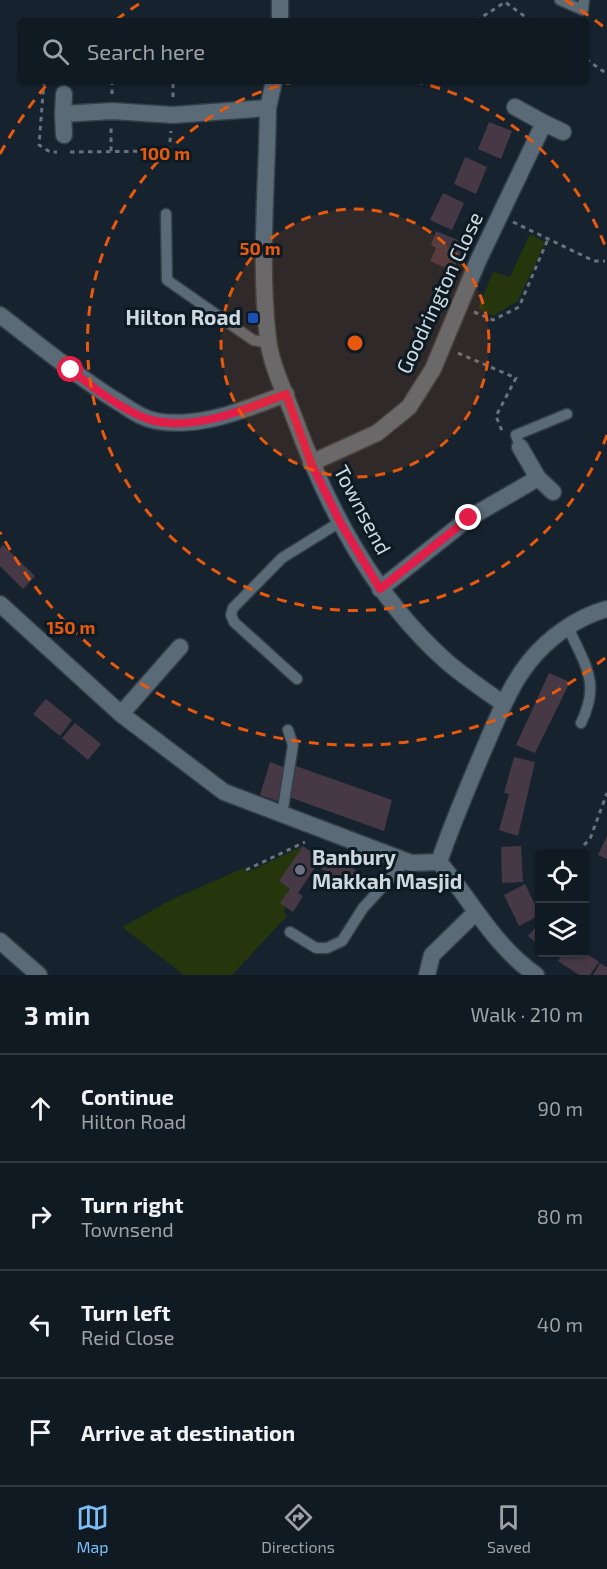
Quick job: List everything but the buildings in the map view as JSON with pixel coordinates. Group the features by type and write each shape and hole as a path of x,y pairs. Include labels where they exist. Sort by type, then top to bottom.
{"street":[{"path":"280,0 280,18"},
{"name":"Townsend","path":"273,84 268,108 264,293 268,343 311,463 340,522 380,589 445,660 504,704"},
{"path":"64,94 64,135"},
{"path":"515,107 563,132"},
{"path":"63,114 112,111 173,115 268,108"},
{"name":"Goodrington Close","path":"311,463 376,433 409,407 433,369 459,306 544,123"},
{"path":"0,315 90,385 139,416 156,421 171,422 225,417 286,394"},
{"path":"520,447 538,478 553,492"},
{"path":"380,589 469,518 538,478"},
{"path":"0,604 121,714 224,792 406,861 439,862"},
{"path":"439,862 462,798 504,704 528,663 550,640 568,627 607,609"},
{"path":"121,714 180,647"},
{"path":"439,862 516,961 536,975"},
{"path":"427,975 432,955 476,912"},
{"path":"0,941 39,975"}],"lane":[{"path":"560,0 583,10 584,0"},
{"path":"166,214 167,280 254,340 268,343"},
{"path":"520,447 516,435 567,414"},
{"path":"297,679 234,622 231,615 237,604 282,558 340,522"},
{"path":"568,627 591,681 592,696 581,723"},
{"path":"282,815 293,745 288,730"},
{"path":"290,932 316,948 327,948 342,941 363,908 406,861"}],"path":[{"path":"481,18 505,2 527,18"},
{"path":"589,61 607,74"},
{"path":"44,84 39,146 50,152 169,151 173,115"},
{"path":"501,216 594,261 605,261"},
{"path":"459,306 493,320 519,307 548,239"},
{"path":"442,346 516,378 496,416 503,433 520,447"},
{"path":"584,845 590,839 607,793"},
{"path":"246,870 326,832"}],"green space":[{"path":"530,234 545,242 518,301 493,316 478,308 493,272 510,277"},
{"path":"303,846 284,912 287,916 232,975 184,975 122,927 173,899 244,868 248,872"}],"place":[{"name":"Hilton Road","path":"253,318"},
{"name":"Banbury Makkah Masjid","path":"300,870"}],"route":[{"path":"71,370 139,416 156,421 171,422 225,417 286,394 311,463 340,522 380,589 469,518"}]}
